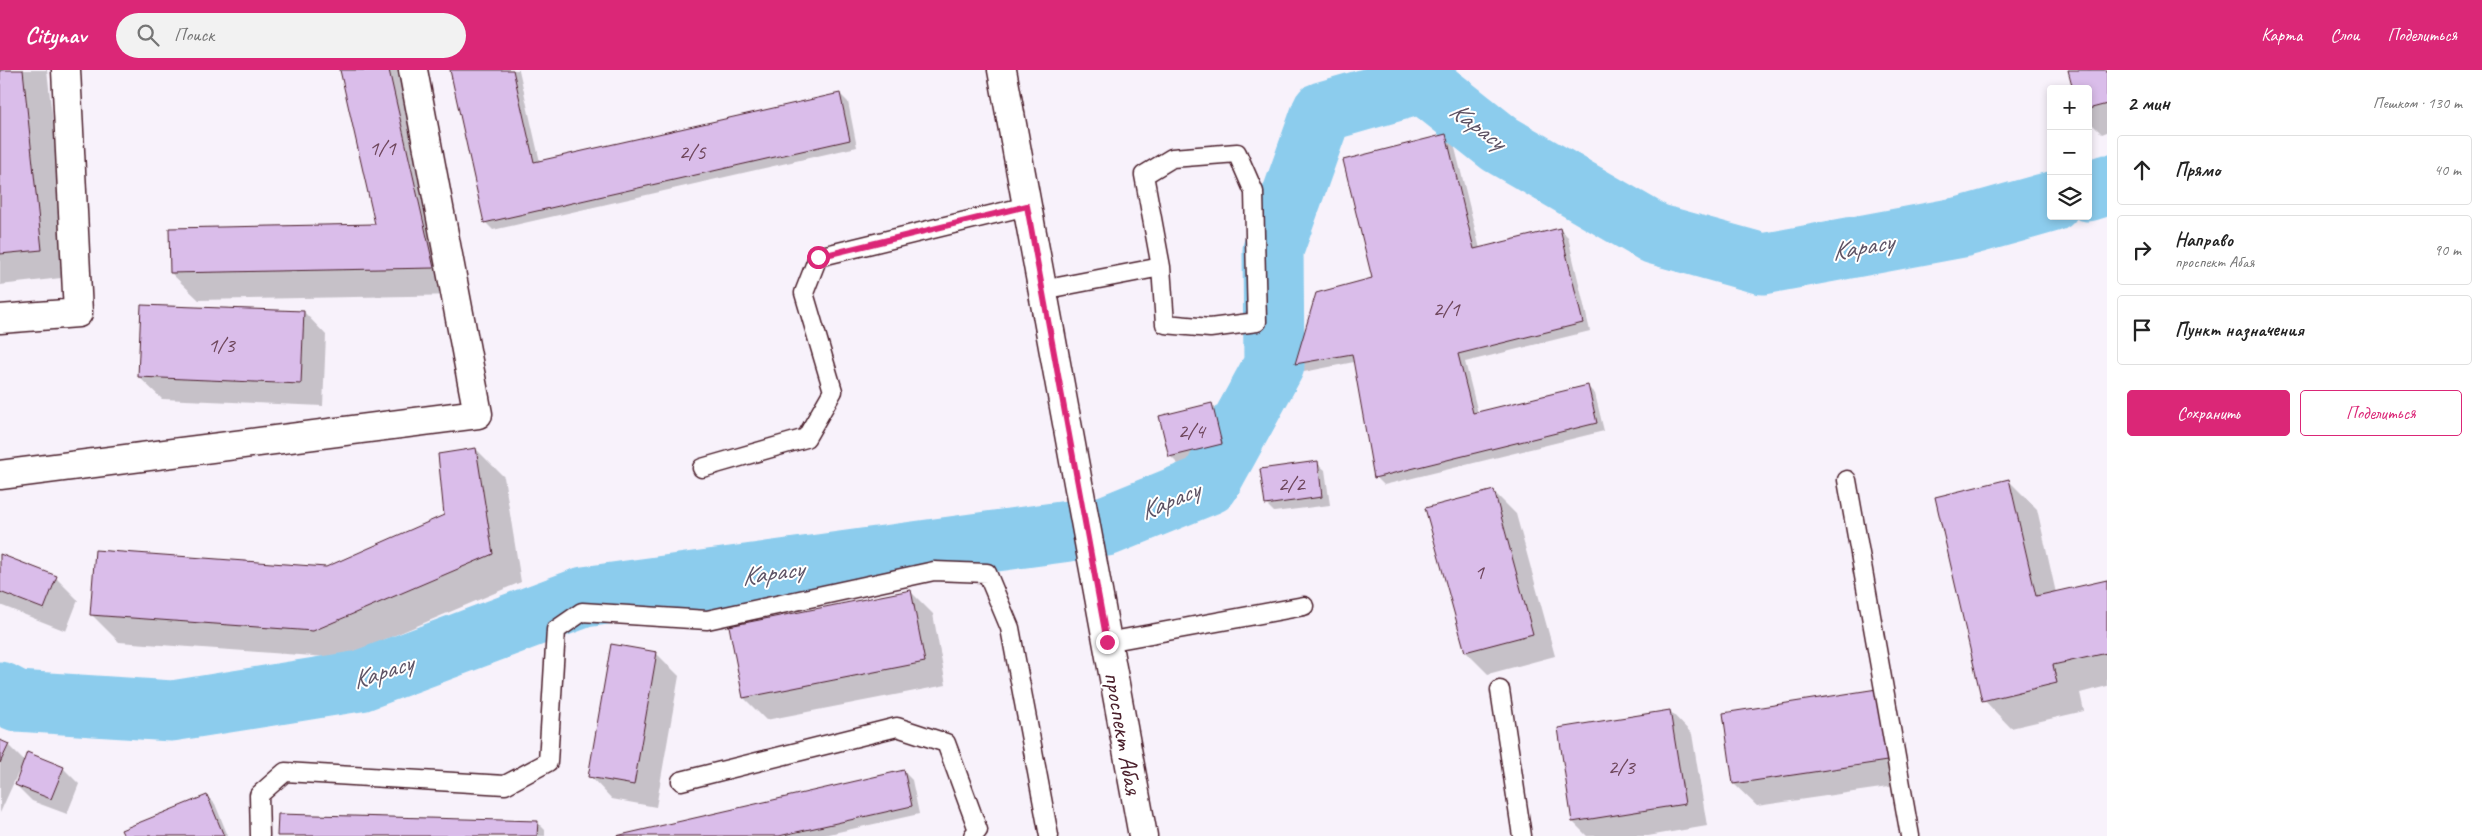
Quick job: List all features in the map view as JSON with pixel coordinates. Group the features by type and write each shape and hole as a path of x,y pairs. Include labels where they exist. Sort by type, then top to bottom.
{"street":[{"path":"0,319 78,313 66,70"},
{"path":"0,475 478,414 414,70"},
{"name":"проспект Абая","path":"1002,70 1143,836"}],"lane":[{"path":"1237,153 1254,192 1257,322 1210,328 1164,324 1161,268 1144,175 1172,158 1237,153"},
{"path":"702,468 806,438 832,391 804,293 818,257 1027,206"},
{"path":"1042,290 1161,268"},
{"path":"1847,480 1910,836"},
{"path":"260,836 259,794 285,772 505,785 548,762 556,630 582,612 707,620 934,571 986,573 1010,628 1049,836"},
{"path":"1107,642 1304,606"},
{"path":"1500,690 1522,836"},
{"path":"681,781 897,727 946,743 978,830 972,836"}],"building":[{"path":"0,70 23,70 42,250 0,254"},
{"path":"340,70 389,70 434,268 170,273 169,228 375,224"},
{"path":"450,70 513,70 534,162 840,93 850,140 484,223"},
{"path":"2068,70 2107,70 2107,104 2092,108 2092,85 2072,85"},
{"path":"1446,134 1474,249 1560,228 1583,323 1458,354 1473,413 1588,385 1597,423 1374,478 1352,354 1295,364 1316,293 1372,278 1343,160"},
{"path":"141,305 304,311 301,384 138,377"},
{"path":"1212,403 1222,444 1169,457 1159,416"},
{"path":"476,448 493,554 313,631 90,615 95,550 326,567 444,515 438,454"},
{"path":"1318,461 1322,497 1265,505 1260,469"},
{"path":"2009,479 2036,596 2107,580 2107,653 2053,665 2057,683 1982,701 1935,497"},
{"path":"1494,490 1533,634 1465,652 1425,508"},
{"path":"0,554 57,576 44,609 0,592"},
{"path":"911,590 925,662 743,698 729,626"},
{"path":"611,644 657,652 634,785 588,777"},
{"path":"1877,689 1887,761 1733,784 1723,713"},
{"path":"1670,710 1685,804 1572,822 1558,728"},
{"path":"0,740 9,744 0,763"},
{"path":"27,752 64,767 51,799 15,785"},
{"path":"904,770 912,806 779,836 616,836"},
{"path":"207,795 224,836 124,836 121,830"},
{"path":"278,814 538,821 537,836 277,836"}],"waterway":[{"name":"Карасу","path":"0,692 17,701 172,711 360,681 584,597 1106,526 1209,484 1274,365 1273,250 1322,112 1423,83 1500,144 1655,234 1763,264 1962,227 2047,203"},
{"name":"Карасу","path":"2092,190 2107,185"}],"route":[{"path":"818,257 1027,206 1107,642"}]}
